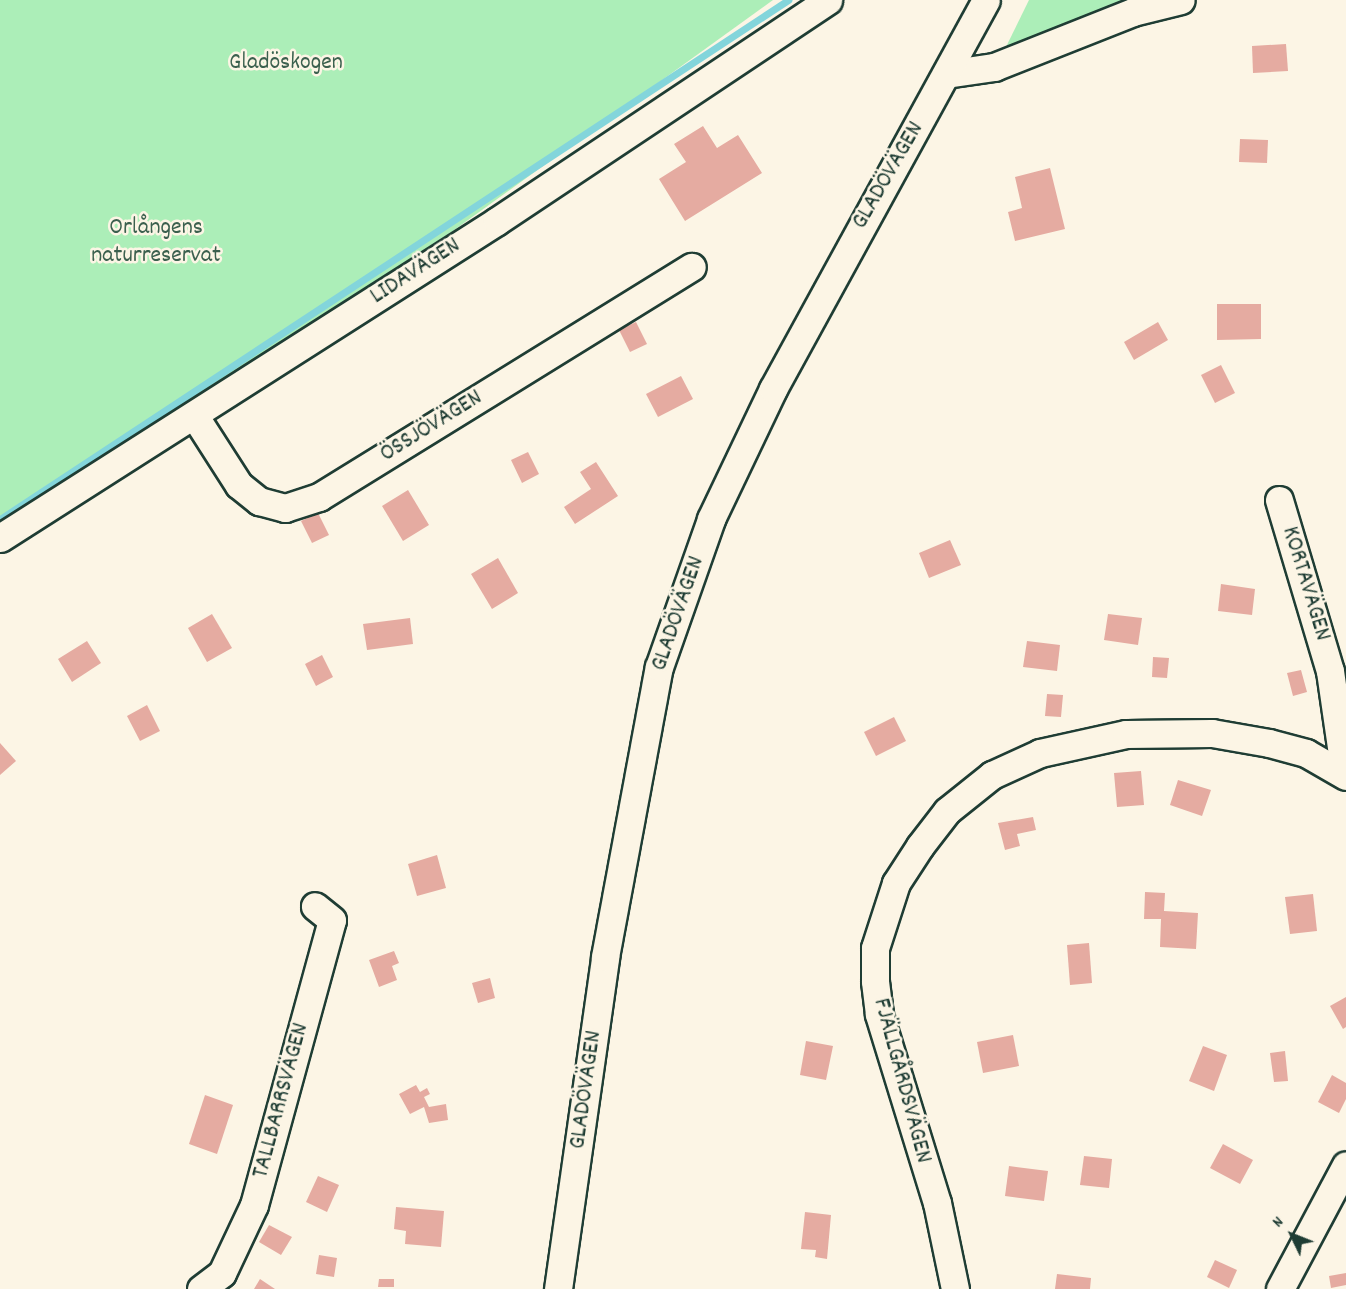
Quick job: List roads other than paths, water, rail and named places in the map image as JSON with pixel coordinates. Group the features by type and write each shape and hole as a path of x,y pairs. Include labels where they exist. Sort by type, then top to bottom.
{"street":[{"name":"LIDAVÄGEN","path":"0,538 194,415 828,0"},
{"name":"GLADÖVÄGEN","path":"558,1289 606,957 659,667 711,519 773,389 986,0"},
{"path":"946,74 994,67 1123,16 1181,0"},
{"name":"ÖSSJÖVÄGEN","path":"194,415 238,485 259,501 285,508 319,497 692,267"},
{"name":"KORTAVÄGEN","path":"1278,500 1330,671 1346,776"},
{"name":"FJÄLLGÅRDSVÄGEN","path":"955,1289 937,1203 879,1014 875,981 875,948 896,883 920,846 947,811 992,775 1040,753 1126,734 1212,733 1269,743 1306,753 1346,776"},
{"name":"TALLBARRSVÄGEN","path":"201,1289 222,1273 254,1205 332,920 315,906"},
{"path":"1280,1289 1346,1165"}],"waterway":[{"path":"0,519 788,0"}],"park label":[{"name":"Gladöskogen","path":"286,64"},
{"name":"Orlångens naturreservat","path":"156,243"}]}
